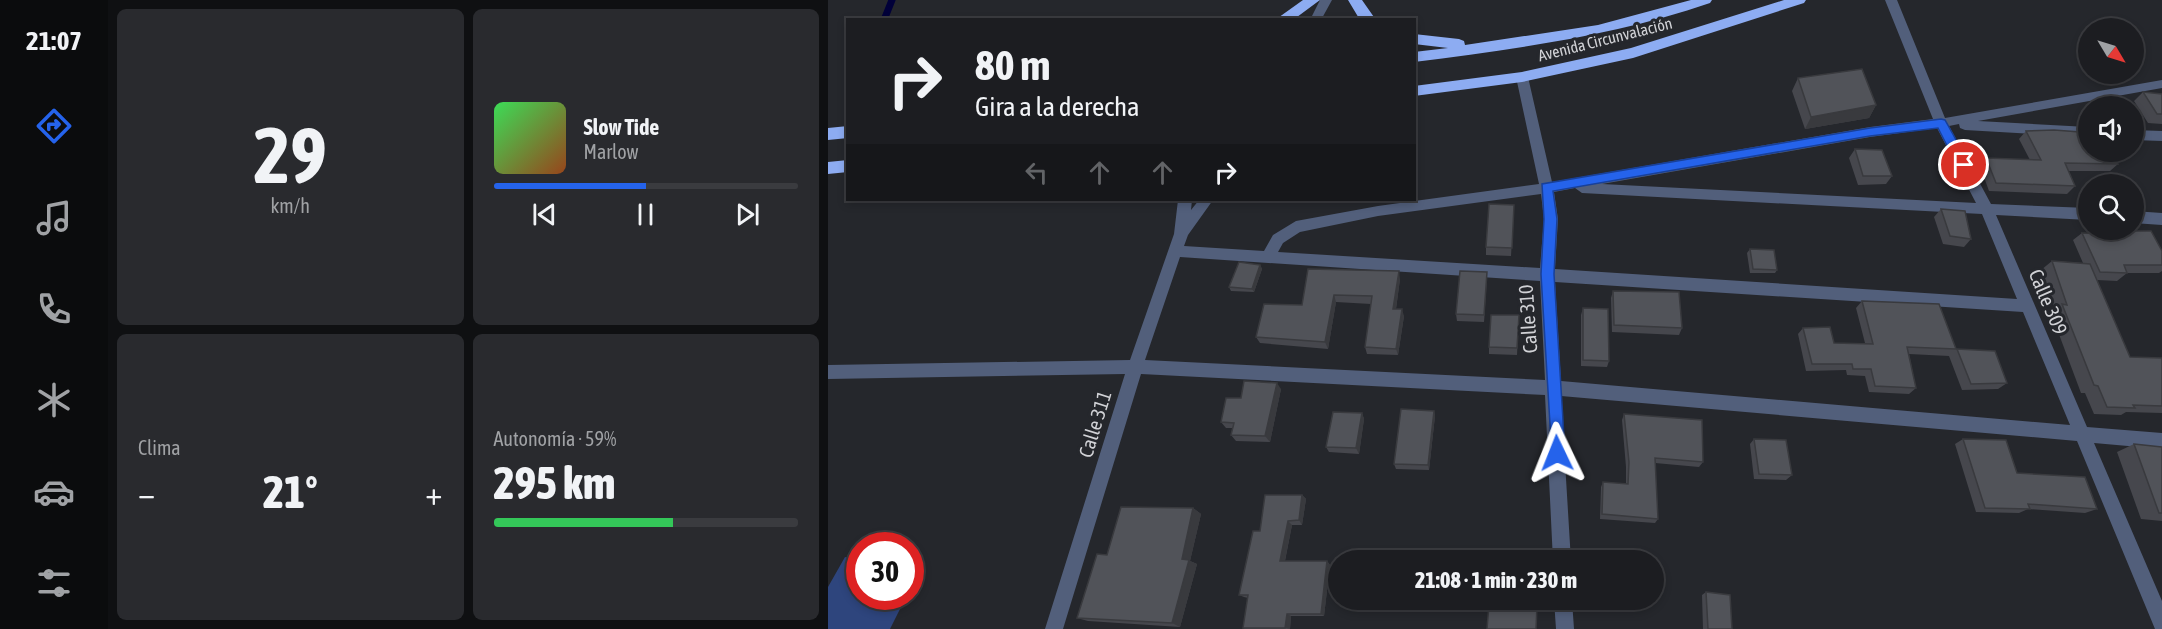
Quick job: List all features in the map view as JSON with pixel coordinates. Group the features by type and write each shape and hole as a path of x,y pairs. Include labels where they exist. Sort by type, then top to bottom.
{"highway":[{"path":"1285,18 1313,0"},
{"path":"1355,0 1367,18"},
{"name":"Avenida Circunvalación","path":"1416,57 1487,47 1635,20 1705,0"},
{"name":"Avenida Circunvalación","path":"1416,91 1522,77 1633,53 1799,0"},
{"path":"1416,39 1487,47"},
{"path":"828,134 846,132"},
{"path":"828,168 846,166"}],"street":[{"path":"1316,18 1326,0"},
{"name":"Calle 309","path":"1891,0 1941,123 1986,207 2162,623"},
{"name":"Calle 310","path":"1522,77 1551,219 1547,274 1561,550"},
{"path":"1268,256 1278,238 1296,227 1424,204 1546,188 1870,132 1941,123 2162,84"},
{"path":"1941,123 2078,131"},
{"path":"2144,135 2162,136"},
{"path":"1546,188 1986,207 2078,213"},
{"name":"Calle 311","path":"1182,234 1185,201"},
{"name":"Calle 311","path":"1054,629 1135,367 1175,251 1182,234 1205,201"},
{"path":"2144,218 2162,219"},
{"path":"1175,251 2027,306"},
{"path":"828,372 1135,367 1554,388 2162,441"},
{"path":"1564,610 1565,629"}],"shaded area":[{"path":"846,557 846,610 900,610 890,629 828,629 828,587"}],"building":[{"path":"1862,69 1876,105 1811,117 1798,78"},
{"path":"2143,92 2162,94 2162,114 2157,114"},
{"path":"2026,131 2078,132 2078,162 2117,162 2118,164 2065,163 2075,186 1996,183 1986,158 2041,160"},
{"path":"1855,149 1882,150 1892,176 1863,176"},
{"path":"1489,204 1514,205 1512,248 1486,247"},
{"path":"1941,209 1965,211 1971,239 1950,236"},
{"path":"2144,231 2151,231 2162,251 2162,265 2124,265 2127,273 2100,272 2085,240 2144,240"},
{"path":"1750,249 1774,250 1777,270 1753,269"},
{"path":"2052,261 2090,264 2130,357 2162,358 2162,406 2107,407 2098,386 2094,385 2062,304 2067,305"},
{"path":"1239,262 1260,265 1252,289 1229,287"},
{"path":"1308,269 1399,271 1393,309 1402,309 1396,349 1365,347 1372,296 1334,295 1325,342 1256,337 1264,304 1302,305"},
{"path":"1460,271 1487,272 1484,315 1456,314"},
{"path":"1613,291 1679,292 1682,328 1614,325"},
{"path":"1862,301 1939,304 1956,349 1907,347 1916,388 1875,386 1871,369 1853,369 1852,364 1812,364 1803,328 1830,327 1834,343 1873,344"},
{"path":"1583,308 1608,309 1609,361 1583,360"},
{"path":"1491,315 1519,315 1517,348 1489,347"},
{"path":"1957,349 1995,351 2007,383 1971,384"},
{"path":"1244,381 1277,383 1265,436 1231,435 1234,423 1221,422 1226,398 1241,398"},
{"path":"1401,409 1434,411 1428,465 1394,464"},
{"path":"1333,412 1362,413 1356,448 1326,447"},
{"path":"1624,414 1702,420 1703,462 1655,458 1658,519 1602,514 1603,482 1628,484 1629,462"},
{"path":"1754,439 1786,440 1792,475 1759,474"},
{"path":"1963,439 2006,440 2017,473 2085,477 2097,509 2028,504 2030,509 1985,508"},
{"path":"2134,444 2162,447 2162,513 2159,513"},
{"path":"1265,495 1302,495 1299,520 1288,521 1280,561 1327,561 1321,614 1287,614 1285,628 1243,628 1248,595 1239,595 1253,531 1260,531"},
{"path":"1121,507 1193,508 1182,559 1189,560 1172,623 1077,618 1097,554 1107,555"},
{"path":"1706,592 1730,595 1732,629 1708,629"},
{"path":"1489,610 1537,610 1536,629 1487,629"}],"waterway":[{"path":"885,18 892,0"}],"route":[{"path":"1557,453 1547,274 1551,219 1546,188 1870,132 1941,123 1964,165"}]}
